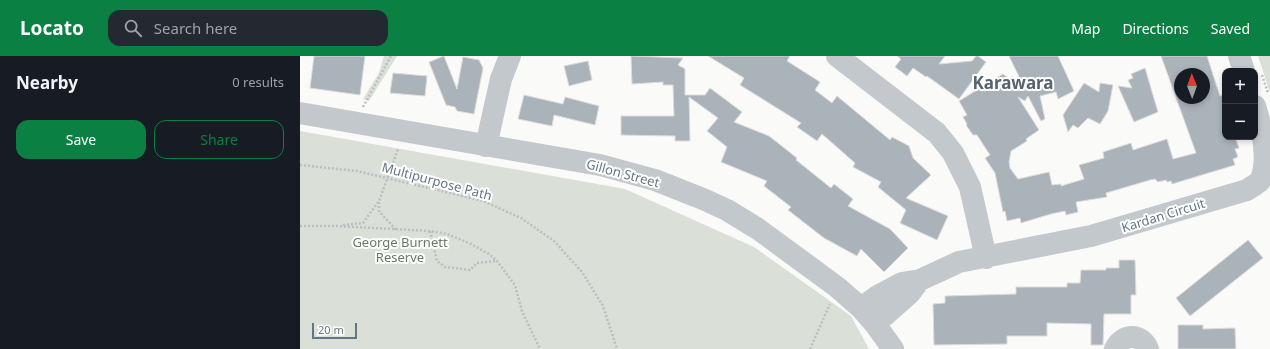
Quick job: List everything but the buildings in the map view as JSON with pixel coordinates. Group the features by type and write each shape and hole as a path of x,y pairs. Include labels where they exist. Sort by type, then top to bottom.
{"street":[{"path":"486,146 501,79 510,56"},
{"path":"837,56 937,133 953,153 970,187 986,258"},
{"path":"1239,56 1249,68"},
{"name":"Gillon Street","path":"300,113 486,146 593,163 655,180 703,199 727,210 758,229 837,287 861,308 893,349"},
{"name":"Kardan Circuit","path":"861,308 876,297 902,283 920,280 959,262 986,258 1091,236 1247,190 1260,181 1269,164 1268,145 1258,115"},
{"name":"Kardan Circuit","path":"875,324 910,293 920,280"},
{"path":"1115,349 1120,341 1126,337 1134,336 1146,343 1148,349"}],"path":[{"path":"360,123 364,102 391,56"},
{"path":"1258,80 1270,99"},
{"path":"396,230 379,212 379,202 405,131"},
{"name":"Multipurpose Path","path":"300,165 357,171 483,201 521,218 554,242 582,272 603,306 616,349"},
{"path":"336,226 363,223 379,202"},
{"path":"300,226 336,226 430,231 447,234 471,244 489,254 497,261 515,285 522,311 540,349"},
{"path":"430,231 437,260 445,267 470,270 477,263 497,261"},
{"path":"810,349 837,287"}],"green space":[{"path":"384,56 397,56 369,101 363,99 379,73"},
{"path":"1258,56 1270,56 1270,93"},
{"name":"George Burnett Reserve","path":"300,131 625,189 754,247 851,316 869,349 300,349"}],"district":[{"name":"Karawara","path":"1013,83"}]}
